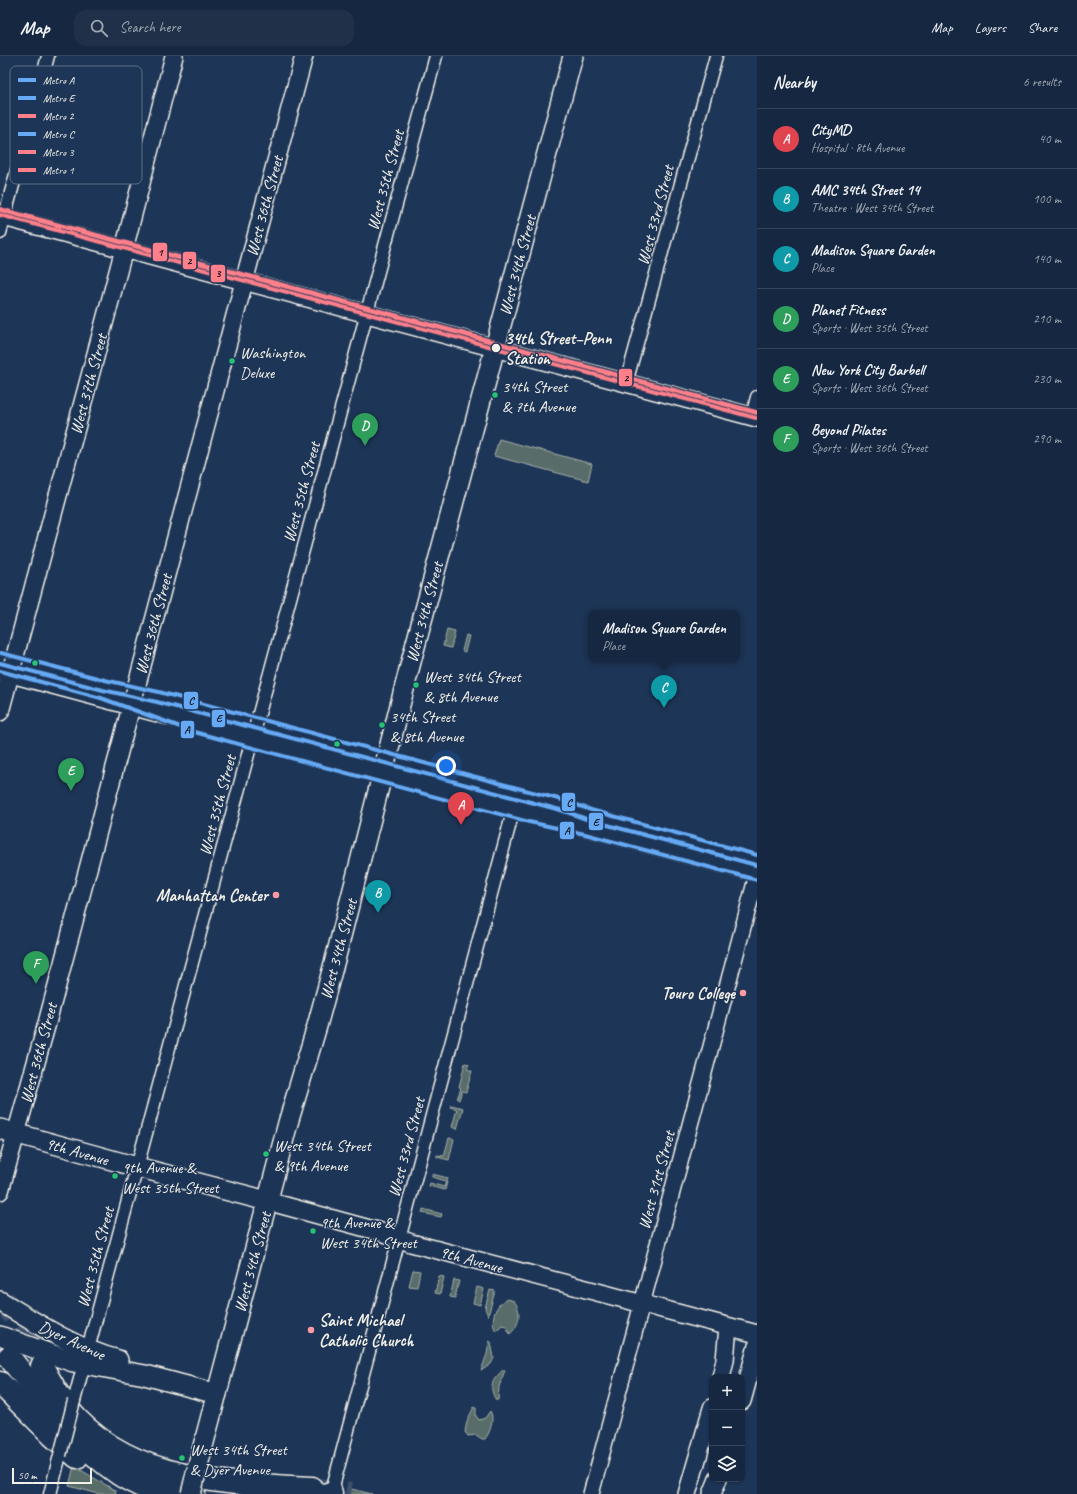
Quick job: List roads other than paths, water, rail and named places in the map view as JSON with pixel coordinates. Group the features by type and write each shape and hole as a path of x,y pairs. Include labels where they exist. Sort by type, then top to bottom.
{"highway":[{"path":"9,1357 71,1432 146,1481 192,1494"},
{"path":"42,1366 76,1419 89,1431 112,1458 120,1475 157,1494"},
{"path":"0,1384 52,1435 94,1471 130,1489 148,1494"},
{"path":"112,1458 200,1478 326,1492"},
{"path":"112,1458 131,1464 151,1475 202,1489 245,1494"}],"main road":[{"name":"West 37th Street","path":"142,180 174,56"},
{"name":"West 36th Street","path":"0,1191 8,1131 47,1023 304,56"},
{"name":"West 34th Street","path":"192,1494 197,1469 294,1100 317,1026 412,658 573,56"},
{"name":"West 37th Street","path":"0,712 5,672 124,249 141,184"},
{"path":"2,216 244,282 367,313 754,417"},
{"path":"5,672 757,874"},
{"name":"9th Avenue","path":"8,1131 137,1167 268,1201 419,1245 757,1334"},
{"name":"Dyer Avenue","path":"0,1301 48,1330 86,1357 145,1375 217,1394"},
{"path":"722,1374 726,1354 728,1327"},
{"name":"Dyer Avenue","path":"0,1336 73,1362 86,1357"},
{"path":"745,1390 757,1346"},
{"path":"687,1494 711,1410"},
{"path":"712,1494 717,1482"},
{"path":"719,1494 721,1482"}],"street":[{"path":"45,66 48,56"},
{"name":"West 35th Street","path":"50,1494 436,56"},
{"name":"West 33rd Street","path":"626,383 716,56"},
{"path":"0,233 2,216 11,184"},
{"path":"754,417 757,397"},
{"name":"West 33rd Street","path":"326,1492 399,1238 514,808"},
{"name":"West 31st Street","path":"591,1494 757,874"}],"tunnel":[{"path":"3,1298 39,1360"},
{"path":"313,1488 351,1494"}],"metro line":[{"name":"1","path":"0,209 756,412"},
{"name":"2","path":"0,210 757,413"},
{"name":"3","path":"0,215 756,418"},
{"name":"C","path":"1,653 105,680 159,692 566,801 591,810 757,855"},
{"name":"E","path":"0,663 103,690 157,702 564,811 589,820 756,865"},
{"name":"A","path":"0,671 101,698 194,732 529,822 585,834 757,880"}],"place":[{"name":"34th Street–Penn Station","path":"496,348"},
{"name":"Washington Deluxe","path":"232,361"},
{"name":"34th Street & 7th Avenue","path":"495,395"},
{"name":"Planet Fitness","path":"365,446"},
{"name":"West 34th Street & 8th Avenue","path":"416,685"},
{"name":"Madison Square Garden","path":"664,708"},
{"name":"34th Street & 8th Avenue","path":"382,725"},
{"name":"New York City Barbell","path":"71,791"},
{"name":"CityMD","path":"461,825"},
{"name":"Manhattan Center","path":"276,895"},
{"name":"AMC 34th Street 14","path":"378,913"},
{"name":"Beyond Pilates","path":"36,984"},
{"name":"Touro College","path":"743,993"},
{"name":"West 34th Street & 9th Avenue","path":"266,1154"},
{"name":"9th Avenue & West 35th Street","path":"115,1176"},
{"name":"9th Avenue & West 34th Street","path":"313,1231"},
{"name":"Saint Michael Catholic Church","path":"311,1330"},
{"name":"West 34th Street & Dyer Avenue","path":"182,1458"}]}
